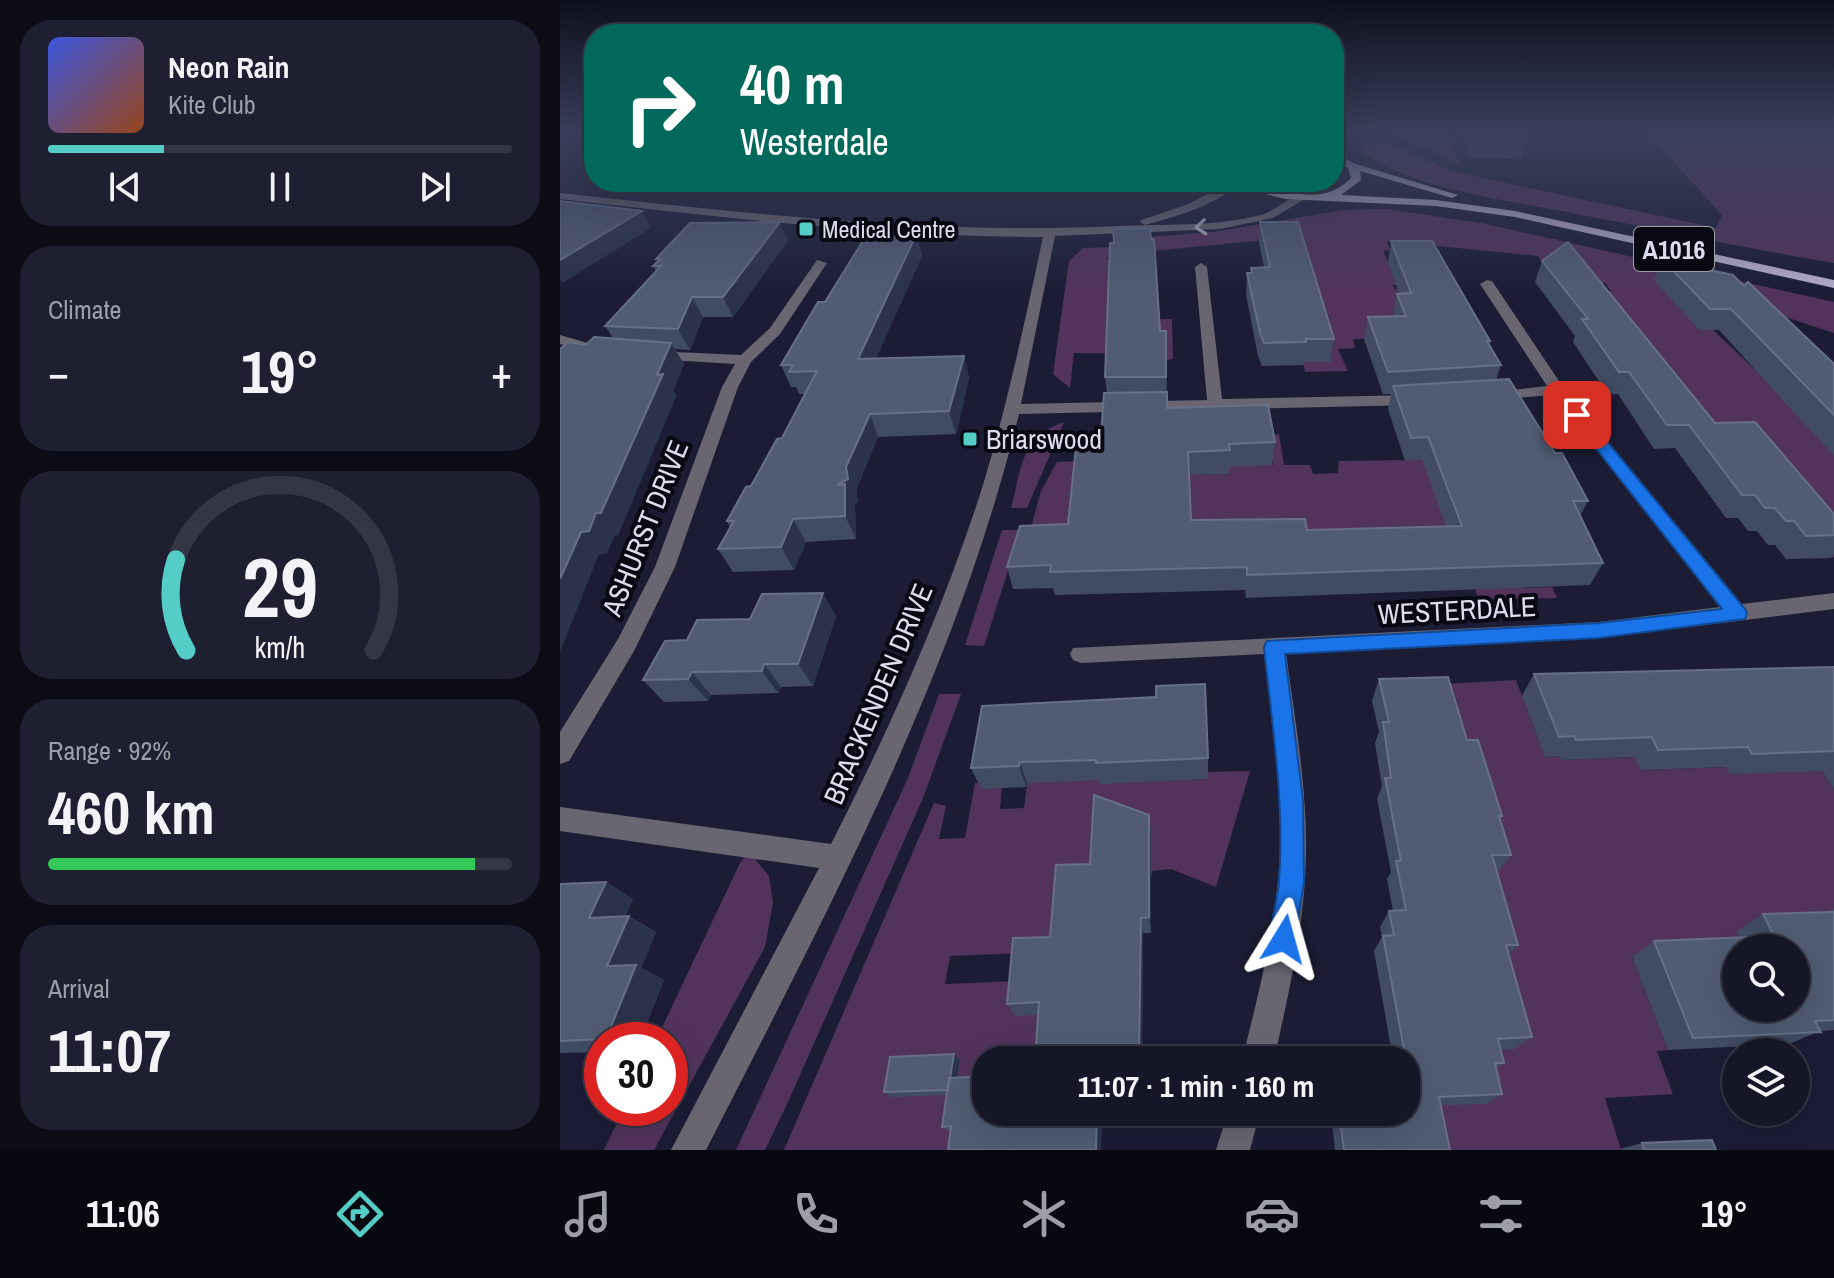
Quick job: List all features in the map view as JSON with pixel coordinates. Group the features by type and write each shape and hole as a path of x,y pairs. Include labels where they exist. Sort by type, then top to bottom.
{"main road":[{"name":"A1016","path":"1422,187 1515,214 1834,284"},
{"name":"A1016","path":"1264,192 1301,197 1436,203 1515,214"},
{"name":"A1016","path":"1316,197 1336,192"}],"street":[{"path":"1090,232 1177,214 1223,192"},
{"path":"560,196 810,224 965,233 1090,232 1220,225 1269,216 1301,197"},
{"name":"BRACKENDEN DRIVE","path":"688,1150 840,858 930,656 980,519 1011,409 1050,233"},
{"name":"ASHURST DRIVE","path":"560,753 626,645 665,567 730,387 745,360 775,331 821,263"},
{"path":"1201,267 1215,405"},
{"path":"1487,284 1557,390 1738,614"},
{"path":"560,339 607,351"},
{"path":"635,354 745,360"},
{"path":"1477,398 1557,390"},
{"path":"1011,409 1433,399"},
{"name":"WESTERDALE","path":"1081,654 1599,630 1834,601"},
{"path":"1261,1046 1280,967 1292,883 1292,801 1274,647"},
{"path":"560,819 840,858"},
{"path":"1233,1150 1240,1126"}],"shaded area":[{"path":"1442,187 1524,187 1716,228 1722,215 1696,187 1834,187 1834,263"},
{"path":"1386,209 1481,223 1834,302 1834,333 1749,305 1699,330 1713,330 1834,444 1834,558 1686,460 1596,292 1611,291 1605,283 1576,281 1559,274 1538,256 1387,241 1390,250 1383,251 1399,284 1393,285 1395,289 1401,289 1405,338 1353,339 1355,348 1338,349 1348,371 1305,372 1296,333 1266,240 1110,255 1106,259 1110,260 1126,320 1172,319 1173,359 1167,360 1166,354 1074,353 1070,388 1053,374 1069,261 1083,248 1150,246 1123,239 1213,232 1343,210"},
{"path":"1064,422 1027,508 1011,508 1021,467 1031,445 1039,436"},
{"path":"1279,434 1284,465 1310,465 1313,474 1338,473 1339,461 1416,460 1421,451 1524,588 1552,587 1557,598 1479,600 1466,563 1025,549 1041,491 1057,462 1080,461 1181,475 1229,474 1228,458 1273,465 1268,435"},
{"path":"1002,530 1021,530 984,646 965,645"},
{"path":"1516,680 1545,757 1560,756 1562,760 1635,757 1641,770 1817,764 1834,789 1834,914 1782,934 1722,934 1722,950 1632,957 1668,1050 1657,1051 1673,1094 1605,1098 1621,1150 1435,1150 1420,1105 1483,1050 1515,1048 1406,686"},
{"path":"939,694 961,694 923,798 788,1102 765,1150 736,1150 908,778"},
{"path":"1091,729 1110,783 1207,779 1208,772 1250,771 1216,887 1171,869 1152,871 1151,879 1062,883 1056,959 1026,953 950,956 945,984 1019,981 1047,1015 1045,1046 972,1046 972,1126 962,1150 784,1150 934,803 946,806 939,839 965,838 975,783 1002,785 1000,809 1024,808 1027,783"},
{"path":"749,852 769,876 773,903 765,947 688,1088 688,1022 665,1022 740,863"},
{"path":"615,1126 667,1126 654,1150 604,1150"}],"building":[{"path":"560,201 642,211 560,260"},
{"path":"780,222 723,297 692,297 678,329 605,326 661,266 653,266 660,259 656,259 690,223"},
{"path":"1260,222 1298,222 1334,339 1264,343 1247,273 1252,273 1251,268 1270,267"},
{"path":"1150,228 1151,239 1154,239 1160,331 1166,331 1166,377 1105,377 1113,229"},
{"path":"869,231 913,231 911,235 916,235 858,359 964,356 949,411 870,414 846,467 848,479 837,485 845,484 845,516 793,519 781,547 718,549 734,521 727,521 777,439 782,438 817,371 789,372 793,365 781,365 818,302 825,302"},
{"path":"1391,241 1432,241 1501,365 1388,372 1368,317 1406,316 1397,294 1411,293"},
{"path":"1568,242 1715,423 1755,422 1834,514 1834,535 1806,536 1794,521 1786,521 1775,508 1765,508 1755,495 1742,495 1689,425 1667,425 1629,372 1619,372 1582,319 1588,319 1542,261"},
{"path":"1663,260 1733,275 1744,286 1748,282 1834,364 1834,415 1731,309 1710,309"},
{"path":"594,337 671,343 657,375 663,374 601,513 596,513 589,531 581,532 560,579 560,349 568,342 586,345"},
{"path":"1509,379 1555,453 1562,453 1588,501 1573,501 1603,563 1247,575 1247,567 1050,572 1051,565 1007,567 1020,526 1068,524 1077,437 1101,437 1104,393 1167,392 1167,408 1268,405 1275,442 1229,444 1230,450 1188,452 1191,520 1305,519 1307,530 1462,526 1428,437 1411,438 1393,386"},
{"path":"823,593 798,664 764,664 762,671 692,672 688,679 643,680 665,641 687,640 697,620 750,619 762,594"},
{"path":"1834,667 1834,751 1752,754 1748,747 1658,750 1652,737 1576,740 1574,736 1559,737 1534,674"},
{"path":"1448,677 1467,740 1478,740 1511,855 1492,855 1518,945 1506,945 1532,1037 1498,1039 1504,1063 1495,1063 1502,1094 1439,1097 1450,1150 1344,1150 1341,1126 1420,1126 1420,1046 1403,1046 1383,936 1394,935 1389,911 1406,910 1396,861 1401,861 1385,778 1391,778 1383,722 1389,722 1379,679"},
{"path":"1205,684 1208,758 1096,763 1096,760 1020,762 1019,766 971,768 982,706 1156,697 1156,686"},
{"path":"1094,795 1149,815 1149,917 1141,918 1139,1046 1036,1046 1039,1002 1007,1004 1013,938 1050,937 1056,865 1090,864"},
{"path":"606,882 589,918 629,916 607,966 636,965 613,1022 584,1022 584,1040 560,1041 560,884"},
{"path":"1834,912 1834,1020 1815,1021 1821,1032 1693,1038 1654,941 1722,938 1722,1022 1810,1022 1810,934 1773,934 1763,914"},
{"path":"954,1054 948,1090 884,1092 890,1057"},
{"path":"972,1077 972,1126 1097,1126 1096,1150 948,1150 951,1126 942,1127 949,1078"},
{"path":"1712,1140 1716,1150 1644,1150 1642,1143"}],"place":[{"name":"Medical Centre","path":"806,229"},
{"name":"Briarswood","path":"970,439"}],"route":[{"path":"1284,939 1292,883 1292,801 1274,647 1599,630 1738,614 1577,415"}]}
